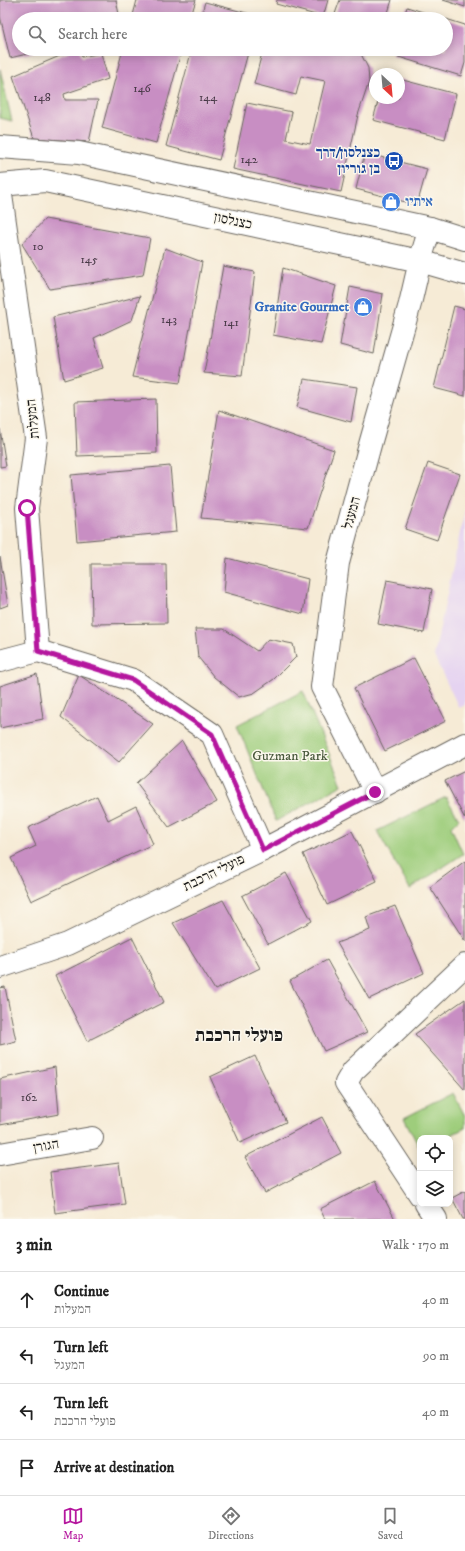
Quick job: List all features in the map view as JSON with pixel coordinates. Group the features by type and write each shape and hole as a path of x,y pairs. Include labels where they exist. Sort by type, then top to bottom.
{"street":[{"path":"0,147 79,153 430,228 465,239"},
{"name":"כצנלסון","path":"0,185 45,181 420,261 465,274"},
{"name":"המעלות","path":"0,188 36,438 27,508 38,651"},
{"name":"המעגל","path":"375,792 322,687 338,563 430,228"},
{"path":"0,661 38,651 133,680 212,734 263,850"},
{"name":"פועלי הרכבת","path":"0,967 68,944 263,850 465,744"},
{"path":"417,1190 346,1082 353,1071 465,965"},
{"name":"הגורן","path":"0,1154 92,1138"},
{"path":"428,1207 436,1219"}],"shaded area":[{"path":"465,509 465,705 459,708 434,656"}],"green space":[{"path":"0,69 12,121 0,118"},
{"name":"Guzman Park","path":"303,691 342,785 276,821 237,725"},
{"path":"446,797 459,819 451,827 463,854 410,889 377,831"},
{"path":"453,1093 465,1116 465,1128 451,1135 417,1135 417,1143 404,1118"}],"building":[{"path":"0,0 116,0 119,12 12,12 12,56 18,56 10,58 0,16"},
{"path":"137,0 196,0 192,12 134,12"},
{"path":"277,0 328,0 324,12 305,12 276,4"},
{"path":"340,0 392,0 388,12 336,12"},
{"path":"443,0 465,0 465,7"},
{"path":"205,2 243,12 202,12"},
{"path":"407,7 423,12 405,12"},
{"path":"453,21 465,25 465,63 461,76 395,56 453,56"},
{"path":"60,56 102,56 108,79 64,94 65,100 98,100 89,142 34,138 13,76"},
{"path":"121,56 180,56 156,143 102,128"},
{"path":"190,56 247,56 219,160 166,146"},
{"path":"261,56 362,56 368,68 369,82 358,115 341,192 233,169 247,103 292,112 286,139 310,144 325,81 301,76 296,95 254,84"},
{"path":"405,81 456,94 445,139 373,120 377,104 405,104"},
{"path":"365,153 427,169 417,205 356,189"},
{"path":"45,219 150,238 143,275 50,289 22,244"},
{"path":"165,248 202,262 180,383 132,377"},
{"path":"223,266 255,272 242,376 204,373"},
{"path":"283,268 336,286 321,344 273,335"},
{"path":"350,287 383,294 374,354 340,345"},
{"path":"140,296 132,320 94,338 103,368 64,380 53,317"},
{"path":"454,306 465,309 465,396 434,388"},
{"path":"304,379 357,387 351,422 297,407"},
{"path":"156,399 157,453 77,456 75,402"},
{"path":"219,410 334,450 308,528 201,518"},
{"path":"0,429 6,466 0,467"},
{"path":"428,463 460,474 437,540 405,529"},
{"path":"170,466 176,532 77,541 71,475"},
{"path":"0,557 8,605 0,608"},
{"path":"227,558 308,579 303,614 224,592"},
{"path":"91,564 166,564 167,623 92,624"},
{"path":"387,580 432,589 424,633 378,624"},
{"path":"195,629 224,629 257,651 268,639 293,644 296,657 274,679 254,693 239,697 214,677 198,657"},
{"path":"414,658 446,721 385,751 354,688"},
{"path":"37,674 43,719 0,728 0,686"},
{"path":"79,675 153,724 119,762 61,717"},
{"path":"182,741 217,802 169,827 136,783"},
{"path":"465,771 465,819 445,781"},
{"path":"97,796 108,820 136,806 153,844 31,901 11,858 36,846 28,828"},
{"path":"352,831 377,881 327,905 303,854"},
{"path":"465,861 465,941 430,887"},
{"path":"286,873 312,921 268,944 242,896"},
{"path":"223,900 260,968 215,990 173,923"},
{"path":"395,906 424,973 369,999 337,943 370,930 366,917"},
{"path":"132,937 164,1002 87,1041 55,976"},
{"path":"327,960 367,1032 324,1051 290,981"},
{"path":"5,987 16,1041 0,1045 0,988"},
{"path":"465,999 465,1090 415,1034"},
{"path":"255,1056 286,1122 240,1143 210,1077"},
{"path":"55,1067 59,1114 0,1125 0,1079"},
{"path":"322,1117 341,1153 265,1193 245,1157"},
{"path":"119,1163 125,1204 55,1213 50,1172"},
{"path":"375,1181 395,1219 325,1219 320,1209"},
{"path":"465,1191 465,1219 463,1219 453,1197"}],"place":[{"name":"כצנלסון/דרך בן גוריון","path":"394,161"},
{"name":"איתיו","path":"391,202"},
{"name":"Granite Gourmet","path":"363,307"}],"district":[{"name":"פועלי הרכבת","path":"239,1036"}],"route":[{"path":"27,508 38,651 133,680 212,734 263,850 375,792"}]}
